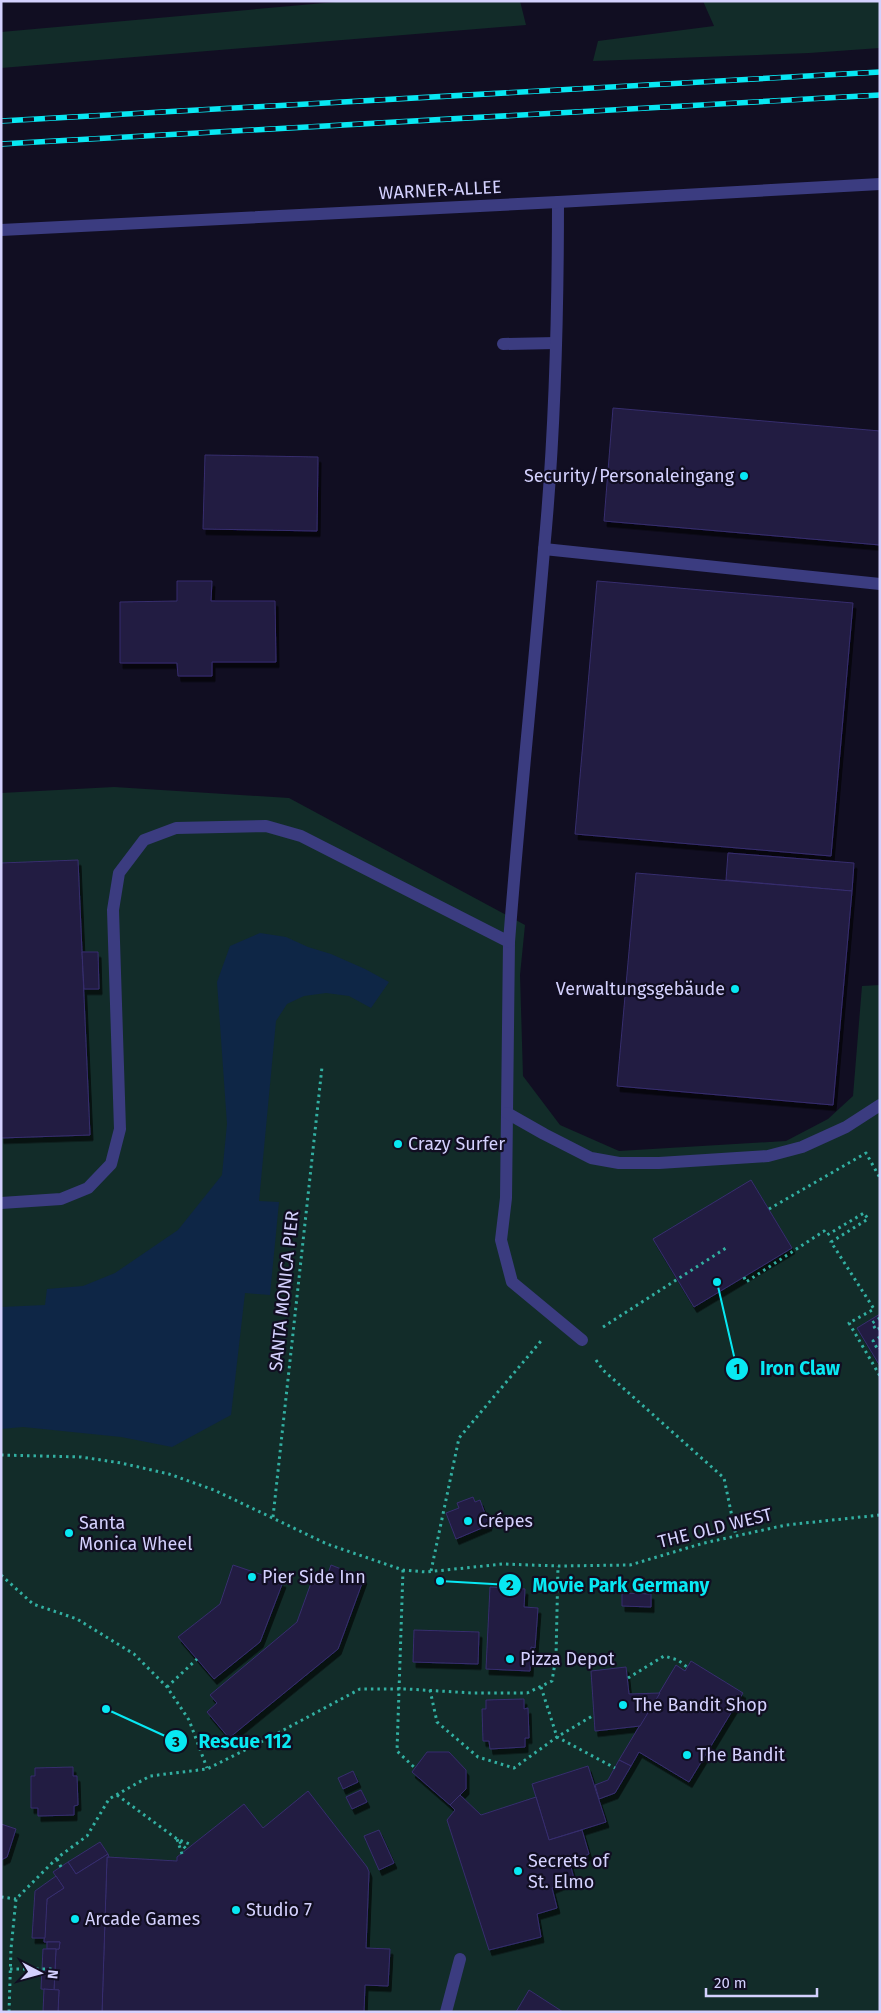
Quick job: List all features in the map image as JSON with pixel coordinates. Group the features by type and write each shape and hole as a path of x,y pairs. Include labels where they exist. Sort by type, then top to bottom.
{"street":[{"name":"WARNER-ALLEE","path":"1,230 880,184"},
{"path":"558,202 556,343 544,549 521,787 509,942 506,1198 501,1240 512,1282 582,1340"},
{"path":"504,344 556,343"},
{"path":"544,549 880,584"},
{"path":"1,1203 61,1199 88,1188 112,1164 120,1129 113,910 119,872 144,840 176,828 266,826 301,836 509,942"},
{"path":"507,1113 590,1158 619,1163 659,1163 768,1156 802,1148 846,1127 880,1105"},
{"path":"446,2012 460,1959"}],"path":[{"name":"SANTA MONICA PIER","path":"273,1517 322,1067"},
{"path":"769,1209 866,1153 880,1178"},
{"path":"744,1277 746,1282 824,1231 827,1235 864,1213 868,1219 831,1242 874,1309 849,1323 880,1376"},
{"path":"726,1248 582,1340 603,1370 724,1478 736,1536"},
{"path":"431,1572 459,1438 541,1342 533,1298"},
{"path":"880,1318 872,1323 876,1330 880,1328"},
{"path":"880,1337 873,1341 878,1350 880,1349"},
{"path":"1,1455 81,1457 121,1463 169,1474 214,1490 273,1517"},
{"name":"THE OLD WEST","path":"273,1517 327,1544 403,1570 431,1572 503,1564 558,1566 630,1565 686,1548 786,1525 880,1516"},
{"path":"9,2012 10,1969 16,1899 57,1858 87,1836 109,1799 150,1776 207,1769 264,1741 360,1689 398,1688 527,1693 552,1681 556,1657 558,1566"},
{"path":"403,1570 397,1751 415,1768"},
{"path":"1,1575 33,1604 77,1619 134,1654 167,1687 189,1720 207,1769"},
{"path":"628,1678 664,1656 678,1660 687,1667"},
{"path":"167,1687 197,1659"},
{"path":"540,1687 556,1737 614,1768"},
{"path":"430,1690 437,1722 478,1757 514,1768 556,1737 594,1715"},
{"path":"117,1795 177,1839 187,1850"},
{"path":"177,1839 192,1845"},
{"path":"177,1839 182,1854"},
{"path":"57,1858 61,1867"},
{"path":"1,1897 16,1899"},
{"path":"10,1969 54,1970"}],"green space":[{"path":"347,1 520,1 526,25 1,68 1,32"},
{"path":"703,1 880,1 880,48 809,53 593,61 598,41 714,26"},
{"path":"114,787 289,798 525,925 520,975 523,1076 560,1125 619,1151 786,1141 828,1119 853,1096 862,986 880,985 880,2012 1,2012 1,793"}],"water":[{"path":"260,933 286,937 308,947 331,954 389,982 371,1008 349,996 326,993 304,996 287,1004 276,1021 259,1201 279,1202 270,1295 245,1293 231,1415 172,1447 121,1437 23,1427 1,1429 1,1307 45,1305 47,1289 83,1286 115,1273 178,1230 222,1175 227,1124 217,982 230,946"}],"building":[{"name":"Security/Personaleingang","path":"613,408 880,431 880,545 604,521"},
{"path":"205,455 318,457 317,531 203,529"},
{"path":"177,581 212,581 211,601 275,601 276,662 212,662 212,676 178,676 177,663 120,663 120,602 177,601"},
{"path":"597,581 853,603 831,856 575,834"},
{"path":"728,853 854,863 852,891 726,880"},
{"path":"78,860 90,1135 1,1138 1,863"},
{"name":"Verwaltungsgebäude","path":"636,873 852,891 833,1105 617,1086"},
{"path":"82,952 98,952 99,989 84,989"},
{"path":"751,1180 792,1248 694,1307 653,1239"},
{"path":"880,1314 880,1366 857,1328"},
{"name":"Crépes","path":"473,1497 475,1502 480,1500 489,1525 456,1539 446,1513 459,1508 457,1503"},
{"path":"233,1565 283,1582 260,1642 214,1679 178,1637 220,1604"},
{"path":"331,1565 364,1578 338,1649 229,1738 207,1712 217,1703 210,1695 297,1622 315,1572 327,1577"},
{"path":"490,1587 525,1589 524,1607 538,1608 535,1648 531,1647 530,1671 486,1669"},
{"path":"622,1593 651,1594 651,1607 622,1606"},
{"path":"414,1630 479,1632 478,1664 413,1662"},
{"path":"691,1661 743,1693 689,1782 639,1752 631,1766 619,1760 676,1665 685,1671"},
{"name":"The Bandit Shop","path":"626,1667 629,1694 660,1693 640,1726 595,1731 591,1671"},
{"path":"524,1699 524,1709 528,1708 529,1738 525,1738 525,1747 490,1749 489,1741 483,1741 482,1709 486,1709 486,1700"},
{"path":"427,1752 449,1752 466,1770 466,1789 450,1805 412,1772"},
{"path":"619,1760 631,1766 615,1793 599,1799 595,1785 608,1780"},
{"path":"588,1766 606,1822 549,1840 532,1784"},
{"path":"73,1767 73,1776 77,1776 78,1805 74,1806 74,1815 38,1816 38,1808 31,1808 31,1776 35,1776 35,1768"},
{"path":"353,1771 358,1782 343,1789 338,1778"},
{"path":"361,1790 367,1802 352,1809 346,1797"},
{"name":"Studio 7","path":"308,1791 369,1872 366,1948 390,1949 388,1986 365,1985 364,2012 102,2012 107,1857 177,1861 177,1857 244,1804 263,1828"},
{"name":"Secrets of St. Elmo","path":"460,1795 481,1815 536,1797 549,1840 582,1830 589,1854 570,1863 574,1879 552,1888 557,1908 537,1914 541,1937 489,1950 447,1820 455,1810 450,1805"},
{"path":"1,1824 16,1829 7,1857 1,1860"},
{"path":"379,1830 394,1863 379,1870 364,1836"},
{"path":"100,1842 108,1854 76,1874 68,1862"},
{"name":"Arcade Games","path":"108,1854 102,2012 58,2012 59,1990 54,1990 56,1949 59,1949 60,1942 44,1942 47,1899 64,1888 53,1872 68,1862 76,1874"},
{"path":"56,1876 64,1888 47,1899 45,1938 32,1938 35,1891"},
{"path":"47,1942 60,1942 59,1949 47,1949"},
{"path":"43,1949 56,1949 54,1990 41,1989"},
{"path":"44,1989 59,1990 58,2012 43,2012"},
{"path":"529,1990 563,2012 516,2012"}],"railway":[{"path":"1,121 880,72"},
{"path":"1,144 880,95"}],"place":[{"name":"Security/Personaleingang","path":"744,476"},
{"name":"Verwaltungsgebäude","path":"735,989"},
{"name":"Crazy Surfer","path":"398,1144"},
{"name":"Iron Claw","path":"717,1282"},
{"name":"Crépes","path":"468,1521"},
{"name":"Santa Monica Wheel","path":"69,1533"},
{"name":"Pier Side Inn","path":"252,1577"},
{"name":"Movie Park Germany","path":"440,1581"},
{"name":"Pizza Depot","path":"510,1659"},
{"name":"The Bandit Shop","path":"623,1705"},
{"name":"Rescue 112","path":"106,1709"},
{"name":"The Bandit","path":"687,1755"},
{"name":"Secrets of St. Elmo","path":"518,1871"},
{"name":"Studio 7","path":"236,1910"},
{"name":"Arcade Games","path":"75,1919"}]}
